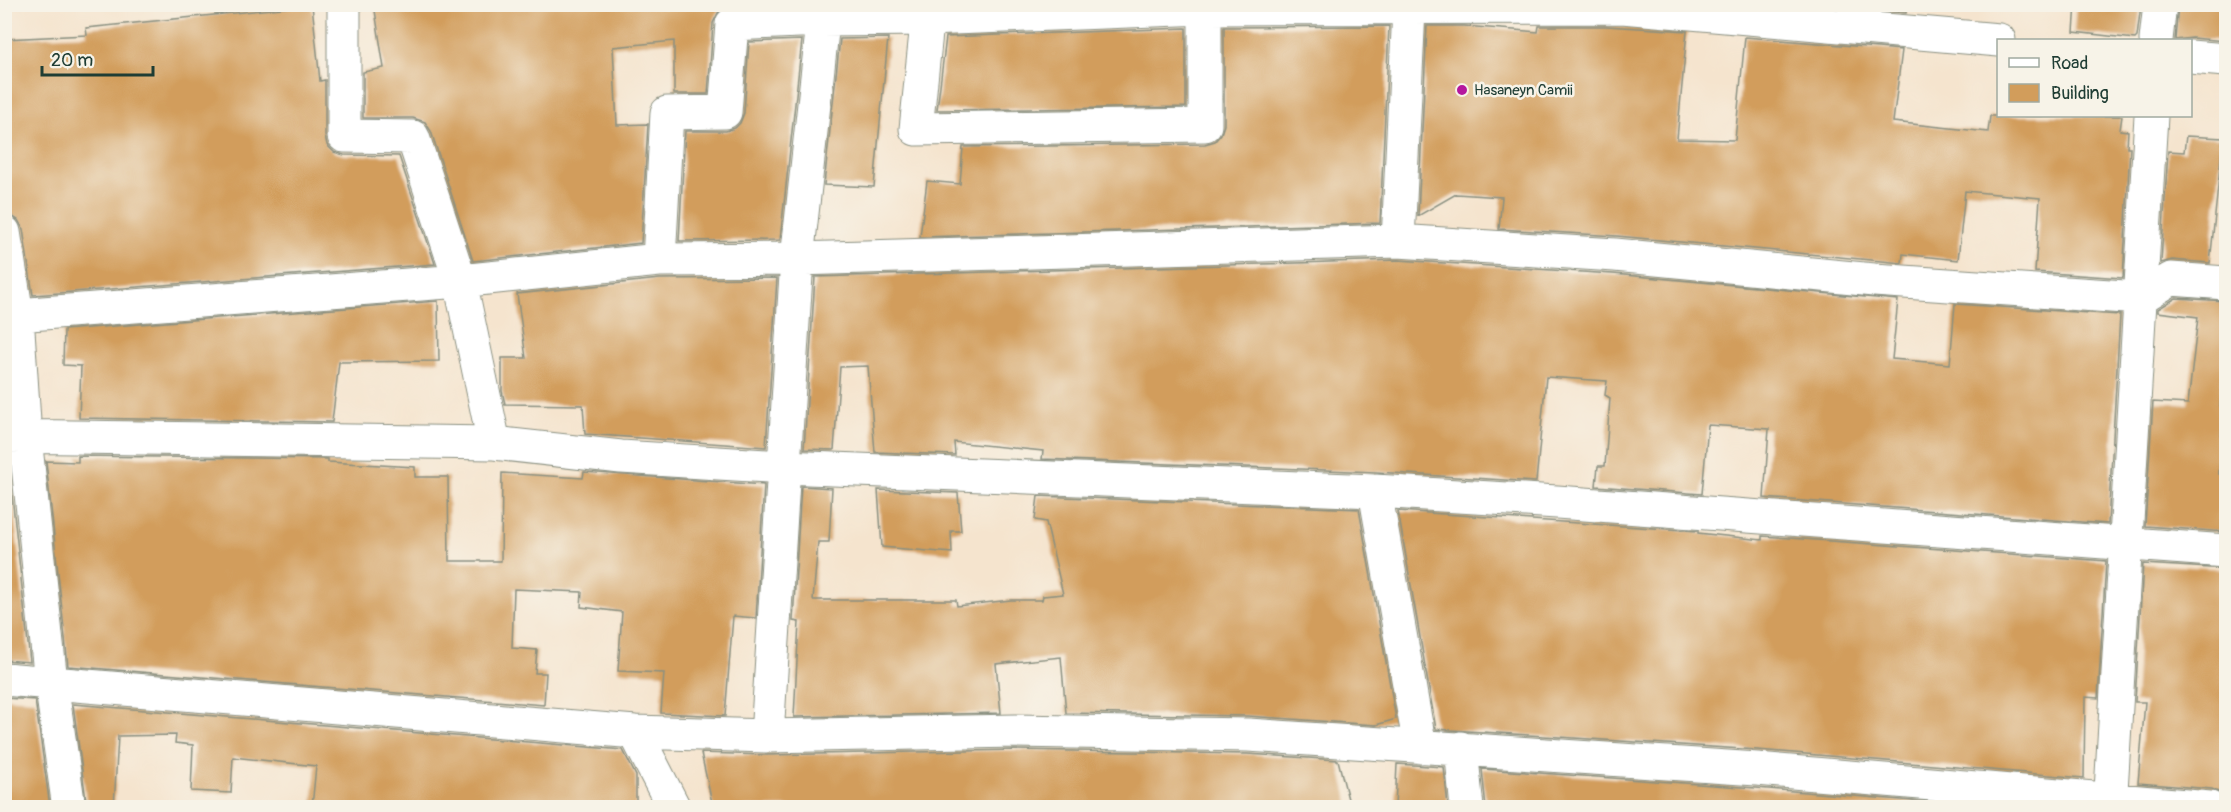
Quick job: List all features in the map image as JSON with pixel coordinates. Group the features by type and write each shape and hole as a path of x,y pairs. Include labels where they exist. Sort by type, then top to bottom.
{"street":[{"path":"344,4 344,136 412,137 460,280 494,443"},
{"path":"2156,39 2160,4"},
{"path":"659,260 667,113 724,112 732,24 824,12 1283,6 1409,9 1622,7 1997,40"},
{"path":"928,12 916,129 1205,124 1205,8"},
{"path":"1398,241 1409,9"},
{"path":"767,736 797,259 824,12"},
{"path":"2192,57 2226,60"},
{"path":"2110,803 2151,117"},
{"path":"4,232 18,315 15,437 69,807"},
{"path":"18,315 460,280 659,260 797,259 1398,241 1615,255 1874,280 2140,298 2171,279 2226,284"},
{"path":"15,437 494,443 621,457 1375,491 1557,502 2226,551"},
{"path":"1375,491 1420,747"},
{"path":"4,679 635,732 767,736 1015,731 1248,735 1769,770 2110,803 2210,807"},
{"path":"635,732 674,807"},
{"path":"1461,748 1467,807"}],"building":[{"path":"374,4 718,4 719,11 713,23 708,94 674,94 674,41 613,47 617,125 648,124 641,243 473,261 431,131 425,122 413,118 363,118 363,72 384,68"},
{"path":"1808,4 1907,4 1906,13"},
{"path":"2076,4 2141,4 2137,37 2135,39 2074,32"},
{"path":"2178,4 2226,4 2226,41 2175,39"},
{"path":"312,5 320,81 325,80 327,145 334,152 344,155 399,156 435,264 33,295 23,229 18,220 9,214 6,199 4,39 87,35 86,28"},
{"path":"1389,26 1380,223 920,237 927,181 960,184 963,147 1205,144 1215,141 1224,125 1224,27"},
{"path":"1427,26 1464,26 1538,32 1539,26 1606,26 1687,31 1677,139 1735,140 1745,37 1902,50 1893,122 1988,132 1990,116 2122,117 2120,130 2128,131 2127,147 2130,147 2123,278 2035,272 2040,198 1965,191 1958,260 1903,254 1902,263 1617,236 1499,229 1502,197 1456,194 1418,216"},
{"path":"1186,28 1186,107 937,110 946,37"},
{"path":"888,38 874,187 824,185 840,39"},
{"path":"802,40 780,240 679,241 685,131 726,131 735,128 740,123 744,113 749,42"},
{"path":"2186,136 2223,138 2210,263 2172,260 2161,263 2168,151 2184,152"},
{"path":"1398,260 1613,274 1898,300 1892,359 1950,364 1955,304 2120,315 2108,524 1764,498 1769,429 1708,425 1702,494 1596,486 1598,466 1605,466 1610,398 1605,395 1607,381 1546,377 1536,482 1376,472 1042,459 1043,451 954,442 955,455 875,452 868,366 840,367 834,450 804,449 815,277"},
{"path":"777,278 766,447 585,434 583,405 505,404 502,391 502,358 526,358 517,294 660,279"},
{"path":"2176,298 2226,301 2226,347 2220,406 2223,406 2219,474 2226,474 2226,532 2145,526 2153,402 2188,404 2198,317 2158,312 2158,309"},
{"path":"438,301 439,361 339,362 332,422 79,418 81,366 63,365 64,330"},
{"path":"78,456 328,459 328,462 415,467 415,477 448,477 449,561 501,561 502,473 583,478 584,472 764,485 756,618 733,616 725,716 661,713 664,673 618,671 622,612 581,607 582,592 514,589 512,648 537,650 535,673 546,673 544,705 68,666 46,461 78,462"},
{"path":"4,459 8,459 30,662 4,660"},
{"path":"801,486 832,488 829,542 818,542 813,600 956,600 957,606 1011,600 1042,600 1043,596 1063,594 1046,522 1035,520 1038,496 1359,509 1396,719 1376,725 1248,716 1066,713 1061,657 996,664 1001,713 794,717 799,622 793,621"},
{"path":"878,490 958,493 961,531 951,531 952,553 882,547"},
{"path":"1398,511 1698,531 1698,533 1762,540 1762,536 2106,561 2098,698 2085,697 2084,778 1758,750 1436,729"},
{"path":"2143,564 2226,569 2226,796 2212,789 2138,783 2145,702 2135,702"},
{"path":"4,698 35,700 50,807 4,807"},
{"path":"73,704 623,750 636,776 636,807 312,807 316,766 233,757 231,793 191,791 193,745 175,743 176,735 118,736 114,807 87,807"},
{"path":"1015,750 1247,754 1338,760 1350,807 713,807 701,753 767,755"},
{"path":"1397,764 1444,767 1448,807 1395,807"},
{"path":"1482,769 1756,788 1986,807 1486,807"}],"place":[{"name":"Hasaneyn Camii","path":"1462,90"}]}
